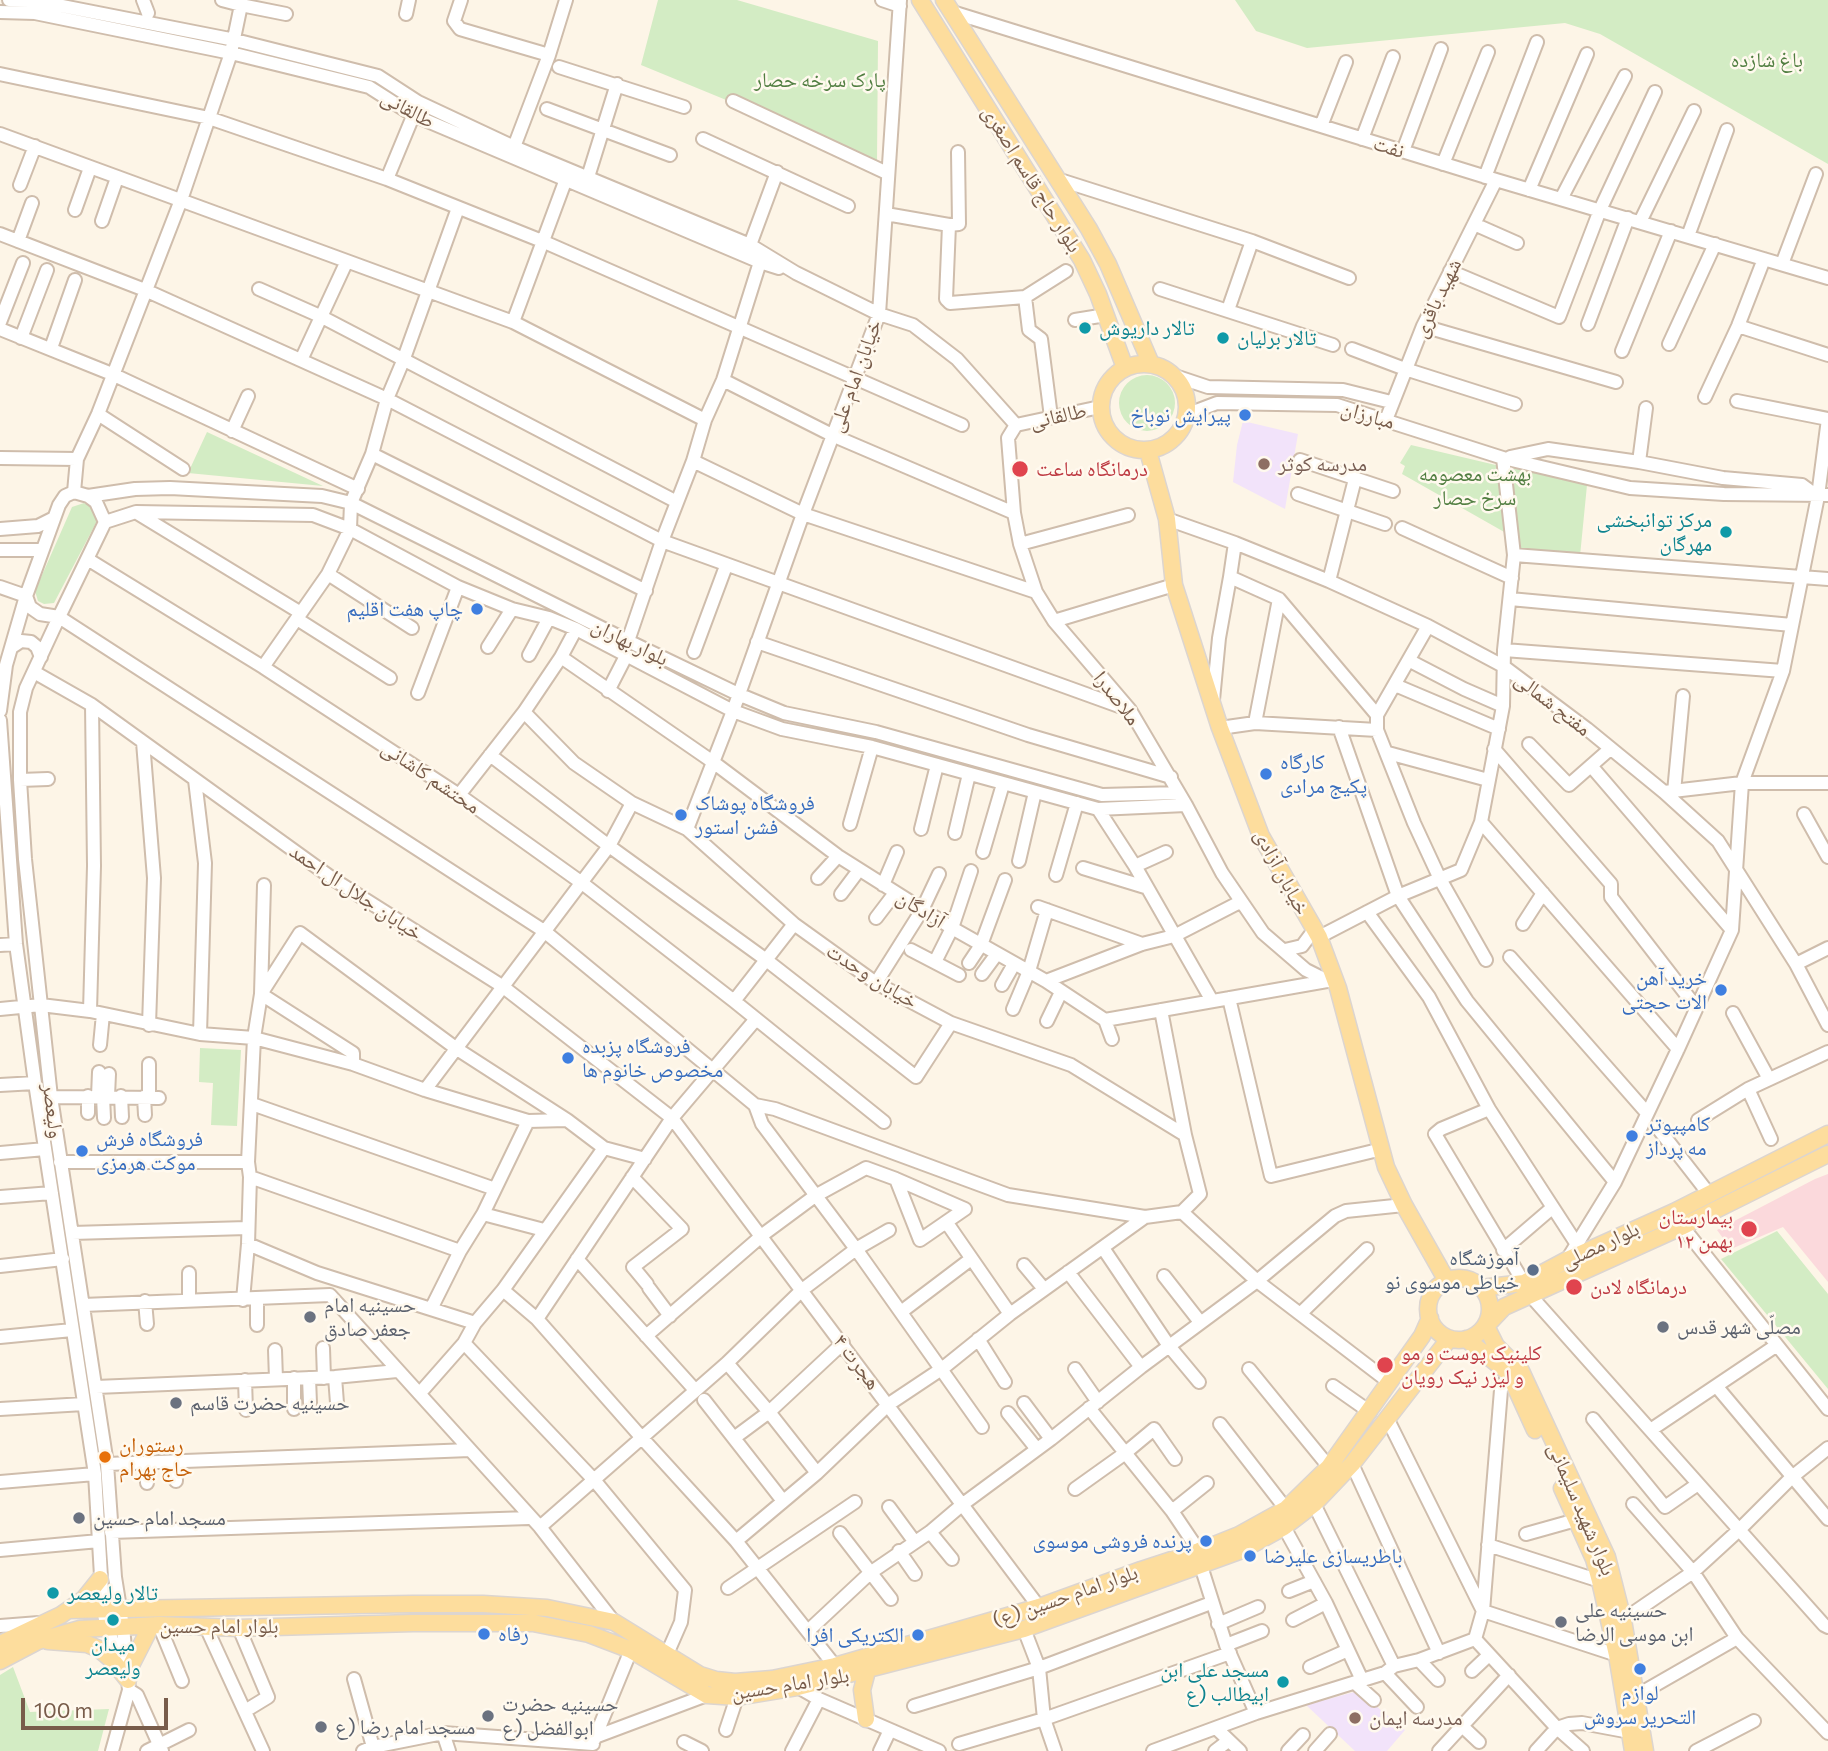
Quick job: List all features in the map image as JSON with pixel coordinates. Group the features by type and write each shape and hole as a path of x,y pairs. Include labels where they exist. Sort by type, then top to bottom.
{"main road":[{"name":"بلوار حاج قاسم اصغری","path":"920,0 1082,260 1125,368"},
{"name":"بلوار حاج قاسم اصغری","path":"948,6 1089,229 1108,264 1151,365"},
{"path":"1113,335 1122,335 1134,325"},
{"path":"1138,364 1151,365 1175,376 1183,387 1188,414 1183,428 1174,439 1162,447 1148,451 1134,450 1111,435 1104,424 1100,407 1107,386 1115,376 1125,368 1138,364"},
{"name":"خیابان آزادی","path":"1148,451 1167,519 1174,585 1220,729 1261,836 1316,934 1386,1167 1447,1281"},
{"name":"بلوار مصلی","path":"1486,1326 1504,1307 1567,1260 1674,1212 1828,1133"},
{"name":"بلوار مصلی","path":"1481,1288 1527,1289 1681,1227 1828,1153"},
{"path":"1465,1279 1481,1288 1490,1306 1486,1326 1466,1339 1449,1339 1439,1333 1430,1318 1429,1304 1438,1287 1447,1281 1465,1279"},
{"name":"بلوار امام حسین (ع)","path":"614,1622 700,1675 735,1682 772,1679 835,1666 1039,1607 1141,1570 1200,1559 1286,1509 1329,1467 1422,1336 1430,1318"},
{"name":"بلوار شهید سلیمانی","path":"1486,1326 1496,1346 1521,1371 1607,1557 1623,1620 1645,1751"},
{"name":"بلوار امام حسین","path":"0,1661 38,1641 80,1629 533,1623 589,1634 631,1650 707,1695 737,1697 798,1687 1024,1629 1200,1559 1242,1550 1284,1527 1314,1504 1352,1464 1449,1339"},
{"name":"بلوار شهید سلیمانی","path":"1466,1339 1509,1373 1594,1559 1617,1655 1633,1751"},
{"path":"68,1610 108,1578"},
{"path":"412,1604 413,1623"},
{"name":"بلوار امام حسین","path":"0,1644 68,1610 483,1604 547,1608 614,1622"},
{"path":"38,1641 87,1644 99,1649 128,1681 155,1626"},
{"path":"866,1719 862,1690 867,1671"}],"street":[{"name":"طالقانی","path":"9,0 235,40 378,76 418,103 514,147 750,245 796,273 879,314 913,325 957,359 1016,425 1100,407"},
{"path":"143,0 148,13"},
{"path":"222,0 286,14"},
{"path":"406,14 409,0"},
{"path":"461,0 454,21 460,29 549,55"},
{"path":"514,147 549,55 565,0"},
{"path":"882,0 900,3"},
{"name":"خیابان امام علی","path":"687,829 879,314 900,3"},
{"name":"طالقانی","path":"0,12 34,5 369,87 413,116 760,262 796,273"},
{"path":"74,492 77,459 98,414 181,200 235,40 241,5"},
{"name":"نفت","path":"948,6 1403,152 1764,259 1826,273"},
{"name":"شهید باقری","path":"1386,420 1423,327 1474,224 1537,42"},
{"path":"1403,152 1441,48"},
{"path":"1443,164 1488,52"},
{"path":"1529,190 1587,54"},
{"path":"1362,139 1393,57"},
{"path":"1321,126 1346,62"},
{"path":"559,67 684,107"},
{"path":"0,74 209,118 387,179 542,241 962,425"},
{"path":"1561,199 1625,76"},
{"path":"588,177 617,84"},
{"path":"1450,271 1559,317 1600,210 1655,92"},
{"path":"733,102 887,173"},
{"path":"387,179 418,103"},
{"path":"547,109 670,155"},
{"path":"1588,324 1634,220 1694,111"},
{"path":"1688,236 1727,130"},
{"path":"0,134 513,322 705,420"},
{"path":"704,139 848,206"},
{"path":"20,185 35,146"},
{"path":"886,214 957,225 960,221 958,152"},
{"path":"75,210 90,167"},
{"path":"750,245 777,172"},
{"path":"1782,264 1816,174"},
{"path":"103,221 117,178"},
{"path":"513,322 566,179"},
{"path":"1057,179 1252,241 1349,278"},
{"path":"18,241 32,203"},
{"path":"263,667 328,574 350,529 351,503 372,454 387,399 458,208"},
{"path":"1474,224 1517,243"},
{"path":"949,225 947,301 959,304 1025,297 1066,271"},
{"path":"1622,351 1671,231"},
{"path":"0,234 145,290 387,399 662,541 1130,710"},
{"path":"1228,310 1252,241"},
{"path":"1669,344 1715,244"},
{"path":"1705,397 1738,326 1764,259"},
{"path":"23,262 0,329 112,374 358,489"},
{"path":"301,360 346,262"},
{"path":"628,641 693,461 705,420 723,380 760,262"},
{"path":"21,338 47,270"},
{"path":"51,348 75,280"},
{"path":"259,289 320,316 677,502"},
{"path":"1160,289 1333,345"},
{"path":"1025,297 1029,330 1041,339 1051,418"},
{"path":"1075,320 1106,316"},
{"path":"1738,326 1828,355"},
{"path":"1423,327 1616,382"},
{"path":"1352,349 1515,404"},
{"name":"مبارزان","path":"1175,376 1208,387 1343,390 1391,402"},
{"path":"723,380 834,436 1014,513"},
{"path":"232,432 248,397"},
{"path":"1567,1260 1615,1182 1731,930 1742,783 1783,671 1802,578 1823,496 1828,419 1737,401"},
{"name":"مبارزان","path":"1188,414 1217,403 1337,405 1503,458 1630,488 1724,494 1823,496"},
{"path":"1639,462 1646,408"},
{"path":"98,414 183,469"},
{"name":"ملاصدرا","path":"1016,425 1008,438 1014,513 1020,544 1036,592 1054,621 1130,710 1171,777 1240,902 1263,933 1306,970 1333,984"},
{"name":"مبارزان","path":"1503,458 1548,449 1723,478 1802,485 1823,496"},
{"path":"372,454 646,591"},
{"path":"0,458 77,459"},
{"path":"1285,950 1302,946 1316,934 1461,870 1480,822 1503,705 1504,650 1514,555 1503,458"},
{"path":"1300,460 1393,491"},
{"path":"693,461 803,514 1036,592"},
{"path":"1329,581 1355,479"},
{"name":"بلوار بهاران","path":"88,496 135,489 170,488 322,496 351,503 628,641 784,713 876,732 1102,795 1183,799"},
{"path":"0,710 3,663 12,647 52,519 65,496 74,492 88,496 102,511 106,522"},
{"path":"1298,494 1385,524"},
{"path":"136,512 299,616 390,678"},
{"name":"بلوار بهاران","path":"106,522 136,512 313,515 350,529 458,587 512,609 550,618 576,629 733,711 782,729 872,747 1098,809 1183,799"},
{"path":"1020,544 1128,514"},
{"path":"0,529 38,526 52,519"},
{"name":"مفتح شمالی","path":"1167,519 1329,581 1428,626 1503,666 1669,792 1718,841 1737,867 1796,964 1828,1025"},
{"name":"ولیعصر","path":"106,522 26,688 20,712 20,780 25,859 51,1097 107,1464 111,1532 108,1578"},
{"path":"1402,527 1512,578"},
{"path":"1213,707 1219,638 1235,543"},
{"path":"0,551 41,550"},
{"path":"1514,555 1828,579"},
{"name":"محتشم کاشانی","path":"89,559 263,667 459,795 582,883 884,1122"},
{"path":"694,652 726,566"},
{"path":"328,574 412,628"},
{"path":"1230,577 1279,598 1377,715"},
{"path":"1054,621 1174,585"},
{"path":"0,587 26,596"},
{"path":"418,692 458,587"},
{"path":"26,596 30,607 40,614 60,617 544,931 715,1069 755,1105 762,1124 943,1368 982,1427"},
{"path":"1255,723 1279,598"},
{"path":"1510,599 1792,625"},
{"path":"488,647 512,609"},
{"path":"530,655 550,618"},
{"path":"1428,626 1377,715 1377,730 1414,823 1440,879 1486,960"},
{"path":"459,795 524,712 561,657 576,629"},
{"path":"12,647 20,641 31,642 41,657"},
{"path":"757,642 1028,735 1171,777"},
{"path":"1504,650 1783,671"},
{"path":"608,691 626,656"},
{"name":"آزادگان","path":"561,657 713,762 838,856 922,910 1046,981 1105,1020"},
{"path":"1410,661 1464,689 1503,705"},
{"name":"خیابان جلال ال احمد","path":"34,672 92,705 335,881 502,986 672,1118"},
{"path":"1395,685 1499,729"},
{"path":"1683,696 1669,792 1742,783 1828,783"},
{"path":"92,705 96,1013 100,1045"},
{"name":"خیابان وحدت","path":"524,712 575,763 632,803 687,829 793,924 876,983 951,1023 1071,1065 1185,1135"},
{"name":"ولیعصر","path":"0,720 5,873 95,1474 99,1541 108,1578 121,1609 115,1627"},
{"path":"1220,729 1255,723 1377,730"},
{"path":"1339,727 1398,896 1467,1001 1615,1182"},
{"path":"143,742 154,878 149,1025"},
{"path":"1529,744 1569,785 1610,748"},
{"path":"850,824 872,747"},
{"path":"1494,749 1611,884 1611,897 1696,1007"},
{"path":"1388,753 1488,780"},
{"path":"490,755 609,846 765,959 916,1077 951,1023"},
{"path":"921,829 937,765"},
{"path":"1592,766 1731,930"},
{"path":"955,832 970,774"},
{"path":"20,780 48,779"},
{"path":"195,780 205,863 200,1034"},
{"path":"983,852 1003,784"},
{"path":"1019,861 1035,792"},
{"path":"425,1090 609,846 632,803"},
{"path":"1056,875 1077,803"},
{"path":"1098,809 1135,866 1144,887 1211,999"},
{"path":"1804,814 1828,857"},
{"path":"1480,822 1678,1049"},
{"path":"883,885 897,852"},
{"path":"1135,866 1166,852"},
{"path":"818,878 838,856"},
{"path":"1083,868 1144,887"},
{"path":"841,894 859,870"},
{"path":"935,962 952,928 971,871"},
{"path":"876,983 922,910 939,874"},
{"path":"969,963 981,945 1005,880"},
{"path":"243,1300 248,1244 248,1162 254,1038 261,994 264,885"},
{"path":"876,918 895,893"},
{"path":"1523,924 1543,893"},
{"path":"1046,981 1142,944 1174,936 1240,902"},
{"path":"1013,1009 1029,971 1042,909 1142,944"},
{"path":"1367,912 1429,997 1489,1109 1576,1243"},
{"path":"734,1001 793,924"},
{"path":"261,994 300,933 457,1049 567,1120 604,1148 645,1159"},
{"path":"0,945 16,944"},
{"path":"1796,964 1828,948"},
{"path":"911,950 959,975"},
{"path":"982,974 996,954"},
{"path":"1510,957 1647,1113"},
{"path":"1002,985 1014,964"},
{"path":"1112,1039 1105,1020 1211,999 1333,984"},
{"path":"1047,1021 1061,992"},
{"path":"261,994 353,1053 353,1064"},
{"path":"1229,998 1271,1176 1382,1149"},
{"path":"0,1009 41,1005 200,1034 254,1038 353,1064 425,1090 528,1121 567,1120"},
{"path":"755,1105 775,1109 1008,1195 1145,1217 1182,1212 1200,1194 1185,1135 1161,1010"},
{"path":"1733,1013 1769,1079"},
{"path":"537,1318 672,1118 756,1019"},
{"path":"1698,1120 1748,1089 1828,1052"},
{"path":"145,1115 151,1097 149,1064"},
{"path":"104,1073 104,1118"},
{"path":"0,1085 35,1083"},
{"path":"1748,1089 1771,1139"},
{"path":"88,1113 104,1096"},
{"path":"104,1096 122,1117"},
{"path":"51,1097 151,1097"},
{"path":"252,1104 495,1189"},
{"path":"1489,1109 1441,1129 1435,1135 1527,1289 1828,1627"},
{"name":"هجرت ۴","path":"672,1118 1039,1607"},
{"path":"431,1309 460,1251 484,1214 528,1121"},
{"path":"1657,1127 1709,1194"},
{"path":"420,1393 464,1343 475,1322 503,1290 604,1148"},
{"path":"0,1153 45,1149"},
{"path":"60,1162 248,1162"},
{"path":"646,1336 760,1237 815,1196 866,1168 896,1178 965,1209 920,1240 896,1178"},
{"path":"250,1177 460,1251"},
{"path":"632,1177 682,1229 633,1267 670,1316"},
{"path":"0,1197 52,1193"},
{"path":"808,1632 870,1573 930,1532 1341,1213 1404,1205"},
{"path":"1503,1251 1552,1208"},
{"path":"1182,1212 1256,1281 1389,1382"},
{"path":"1674,1212 1681,1227 1828,1409"},
{"path":"484,1214 544,1230"},
{"path":"736,1541 817,1473 889,1404 943,1368 1010,1314 1145,1217"},
{"path":"947,1223 1010,1314"},
{"path":"72,1233 247,1227"},
{"path":"540,1527 642,1438 699,1395 727,1363 802,1290 856,1249 889,1230"},
{"path":"248,1244 317,1273 475,1322"},
{"path":"1103,1248 1168,1346 1199,1382"},
{"path":"1300,1314 1367,1249"},
{"path":"0,1266 63,1259"},
{"path":"577,1259 699,1395 783,1501"},
{"path":"901,1312 971,1259"},
{"path":"1024,1265 1044,1289"},
{"path":"1068,1272 1141,1367"},
{"path":"189,1273 189,1301"},
{"path":"317,1273 330,1295 529,1518 540,1527 614,1622"},
{"path":"1164,1276 1200,1322"},
{"path":"503,1290 537,1318 736,1541 835,1666"},
{"path":"83,1306 145,1301 257,1300 330,1295"},
{"path":"257,1300 257,1325"},
{"path":"145,1301 147,1325"},
{"path":"0,1337 72,1330"},
{"path":"978,1339 1006,1382"},
{"path":"464,1343 595,1481 685,1590 681,1622 667,1654"},
{"path":"734,1438 769,1412 843,1343"},
{"path":"1652,1429 1777,1345"},
{"path":"323,1348 337,1403"},
{"path":"275,1350 276,1378"},
{"path":"727,1363 817,1473"},
{"path":"1075,1369 1124,1454 1172,1511 1200,1559 1218,1624 1256,1713"},
{"path":"1249,1369 1329,1467"},
{"path":"96,1387 330,1378 397,1371"},
{"path":"1475,1639 1483,1611 1502,1390 1509,1373"},
{"path":"294,1378 295,1409"},
{"path":"309,1378 310,1403"},
{"path":"245,1380 246,1410"},
{"path":"1333,1386 1370,1412"},
{"path":"1717,1387 1828,1519"},
{"path":"0,1409 84,1404"},
{"path":"1024,1404 1051,1439"},
{"path":"1008,1413 1036,1448"},
{"path":"1387,1418 1483,1611 1617,1655"},
{"path":"1593,1419 1661,1505 1668,1506 1698,1484"},
{"path":"1220,1424 1286,1509"},
{"path":"1075,1489 1154,1429 1175,1460"},
{"path":"1623,1620 1693,1572 1792,1477 1828,1448"},
{"path":"107,1464 470,1450"},
{"path":"175,1461 176,1481"},
{"path":"147,1462 147,1483"},
{"path":"1352,1464 1440,1653"},
{"path":"0,1482 95,1474"},
{"path":"1172,1511 1207,1483"},
{"path":"728,1588 855,1502"},
{"path":"1314,1504 1390,1669 1417,1707"},
{"path":"1633,1504 1693,1572 1737,1637 1828,1733"},
{"path":"889,1507 914,1541"},
{"path":"111,1532 529,1518"},
{"path":"1526,1534 1576,1520"},
{"path":"1284,1527 1326,1603 1359,1681 1374,1700"},
{"path":"930,1532 952,1559"},
{"path":"840,1533 891,1599"},
{"path":"0,1550 99,1541"},
{"path":"1488,1545 1600,1581"},
{"path":"899,1551 915,1574"},
{"path":"108,1578 103,1610 115,1627 128,1681 161,1748"},
{"path":"1289,1591 1314,1581"},
{"path":"914,1706 1040,1668 1211,1603"},
{"path":"1293,1620 1326,1603"},
{"path":"1218,1624 1258,1607"},
{"path":"0,1626 43,1623"},
{"path":"155,1626 182,1681"},
{"path":"206,1627 263,1751"},
{"path":"239,1628 268,1697 245,1711"},
{"path":"1024,1629 1040,1668 1045,1719 1055,1751"},
{"path":"959,1744 1045,1719 1228,1649 1262,1631"},
{"path":"1636,1696 1737,1637"},
{"path":"1153,1751 1475,1639"},
{"path":"1475,1639 1557,1728 1583,1751"},
{"path":"594,1744 631,1650"},
{"path":"1310,1667 1348,1650"},
{"path":"1472,1671 1489,1654"},
{"path":"1419,1660 1438,1680"},
{"path":"1439,1751 1508,1675"},
{"path":"354,1679 368,1749 443,1733 594,1744 707,1695"},
{"path":"112,1751 128,1681"},
{"path":"798,1687 923,1748 939,1751"},
{"path":"726,1730 737,1697"},
{"path":"792,1751 819,1699"},
{"path":"1696,1751 1754,1721"},
{"path":"1536,1751 1557,1728 1581,1723 1630,1732"},
{"path":"1462,1726 1479,1742"},
{"path":"1217,1729 1240,1751"},
{"path":"147,1751 161,1748 189,1730"},
{"path":"880,1751 890,1730"},
{"path":"443,1733 449,1751"},
{"path":"1320,1749 1330,1734"},
{"path":"1287,1751 1303,1735"},
{"path":"1215,1751 1228,1741"},
{"path":"684,1742 702,1751"}],"shaded area":[{"name":"مدرسه کوثر","path":"1243,421 1298,434 1285,509 1233,482"},
{"name":"بیمارستان ۱۲ بهمن","path":"1828,1174 1828,1282 1783,1227 1731,1249 1717,1230 1815,1179"},
{"name":"مدرسه ایمان","path":"1358,1691 1405,1730 1387,1751 1355,1751 1306,1705"}],"green space":[{"name":"پارک سرخه حصار","path":"658,0 737,0 878,41 877,162 641,65"},
{"name":"باغ شازده","path":"1235,0 1828,0 1828,164 1600,34 1565,23 1307,48 1256,31"},
{"path":"1147,375 1167,383 1175,403 1167,423 1147,431 1127,423 1119,403 1127,383"},
{"path":"207,432 323,486 188,473"},
{"name":"بهشت معصومه سرخ حصار","path":"1411,445 1500,466 1506,533 1402,474 1405,466 1400,463"},
{"path":"1519,468 1587,485 1580,556 1520,550 1511,469"},
{"path":"84,503 94,509 97,521 54,603 44,604 38,601 35,591 72,507"},
{"path":"200,1048 241,1050 237,1126 211,1125 213,1083 199,1082"},
{"path":"1777,1231 1828,1294 1828,1389 1721,1259"},
{"path":"13,1667 30,1712 109,1709 98,1751 0,1751 0,1675"}],"place":[{"name":"تالار داریوش","path":"1085,328"},
{"name":"تالار برلیان","path":"1223,338"},
{"name":"پیرایش نوباخ","path":"1245,415"},
{"name":"مدرسه کوثر","path":"1264,464"},
{"name":"درمانگاه ساعت","path":"1020,469"},
{"name":"مرکز توانبخشی مهرگان","path":"1726,532"},
{"name":"چاپ هفت اقلیم","path":"477,609"},
{"name":"کارگاه پکیج مرادی","path":"1266,774"},
{"name":"فروشگاه پوشاک فشن استور","path":"681,815"},
{"name":"خرید آهن الات حجتی","path":"1721,990"},
{"name":"فروشگاه پزبده مخصوص خانوم ها","path":"568,1058"},
{"name":"کامپیوتر مه پرداز","path":"1632,1136"},
{"name":"فروشگاه فرش موکت هرمزی","path":"82,1151"},
{"name":"بیمارستان ۱۲ بهمن","path":"1749,1229"},
{"name":"آموزشگاه خیاطی موسوی نو","path":"1533,1270"},
{"name":"درمانگاه لادن","path":"1574,1287"},
{"name":"حسینیه امام جعفر صادق","path":"310,1317"},
{"name":"مصلّی شهر قدس","path":"1663,1327"},
{"name":"کلینیک پوست و مو و لیزر نیک رویان","path":"1385,1365"},
{"name":"حسینیه حضرت قاسم","path":"176,1403"},
{"name":"رستوران حاج بهرام","path":"105,1457"},
{"name":"مسجد امام حسین","path":"79,1518"},
{"name":"پرنده فروشی موسوی","path":"1206,1541"},
{"name":"باطریسازی علیرضا","path":"1250,1556"},
{"name":"تالار ولیعصر","path":"53,1593"},
{"name":"میدان ولیعصر","path":"113,1620"},
{"name":"حسینیه علی ابن موسی الرضا","path":"1561,1622"},
{"name":"رفاه","path":"484,1634"},
{"name":"الکتریکی افرا","path":"918,1635"},
{"name":"لوازم التحریر سروش","path":"1640,1669"},
{"name":"مسجد علی ابن ابیطالب (ع","path":"1283,1682"},
{"name":"حسینیه حضرت ابوالفضل (ع","path":"488,1716"},
{"name":"مدرسه ایمان","path":"1355,1718"},
{"name":"مسجد امام رضا (ع","path":"321,1727"}]}
